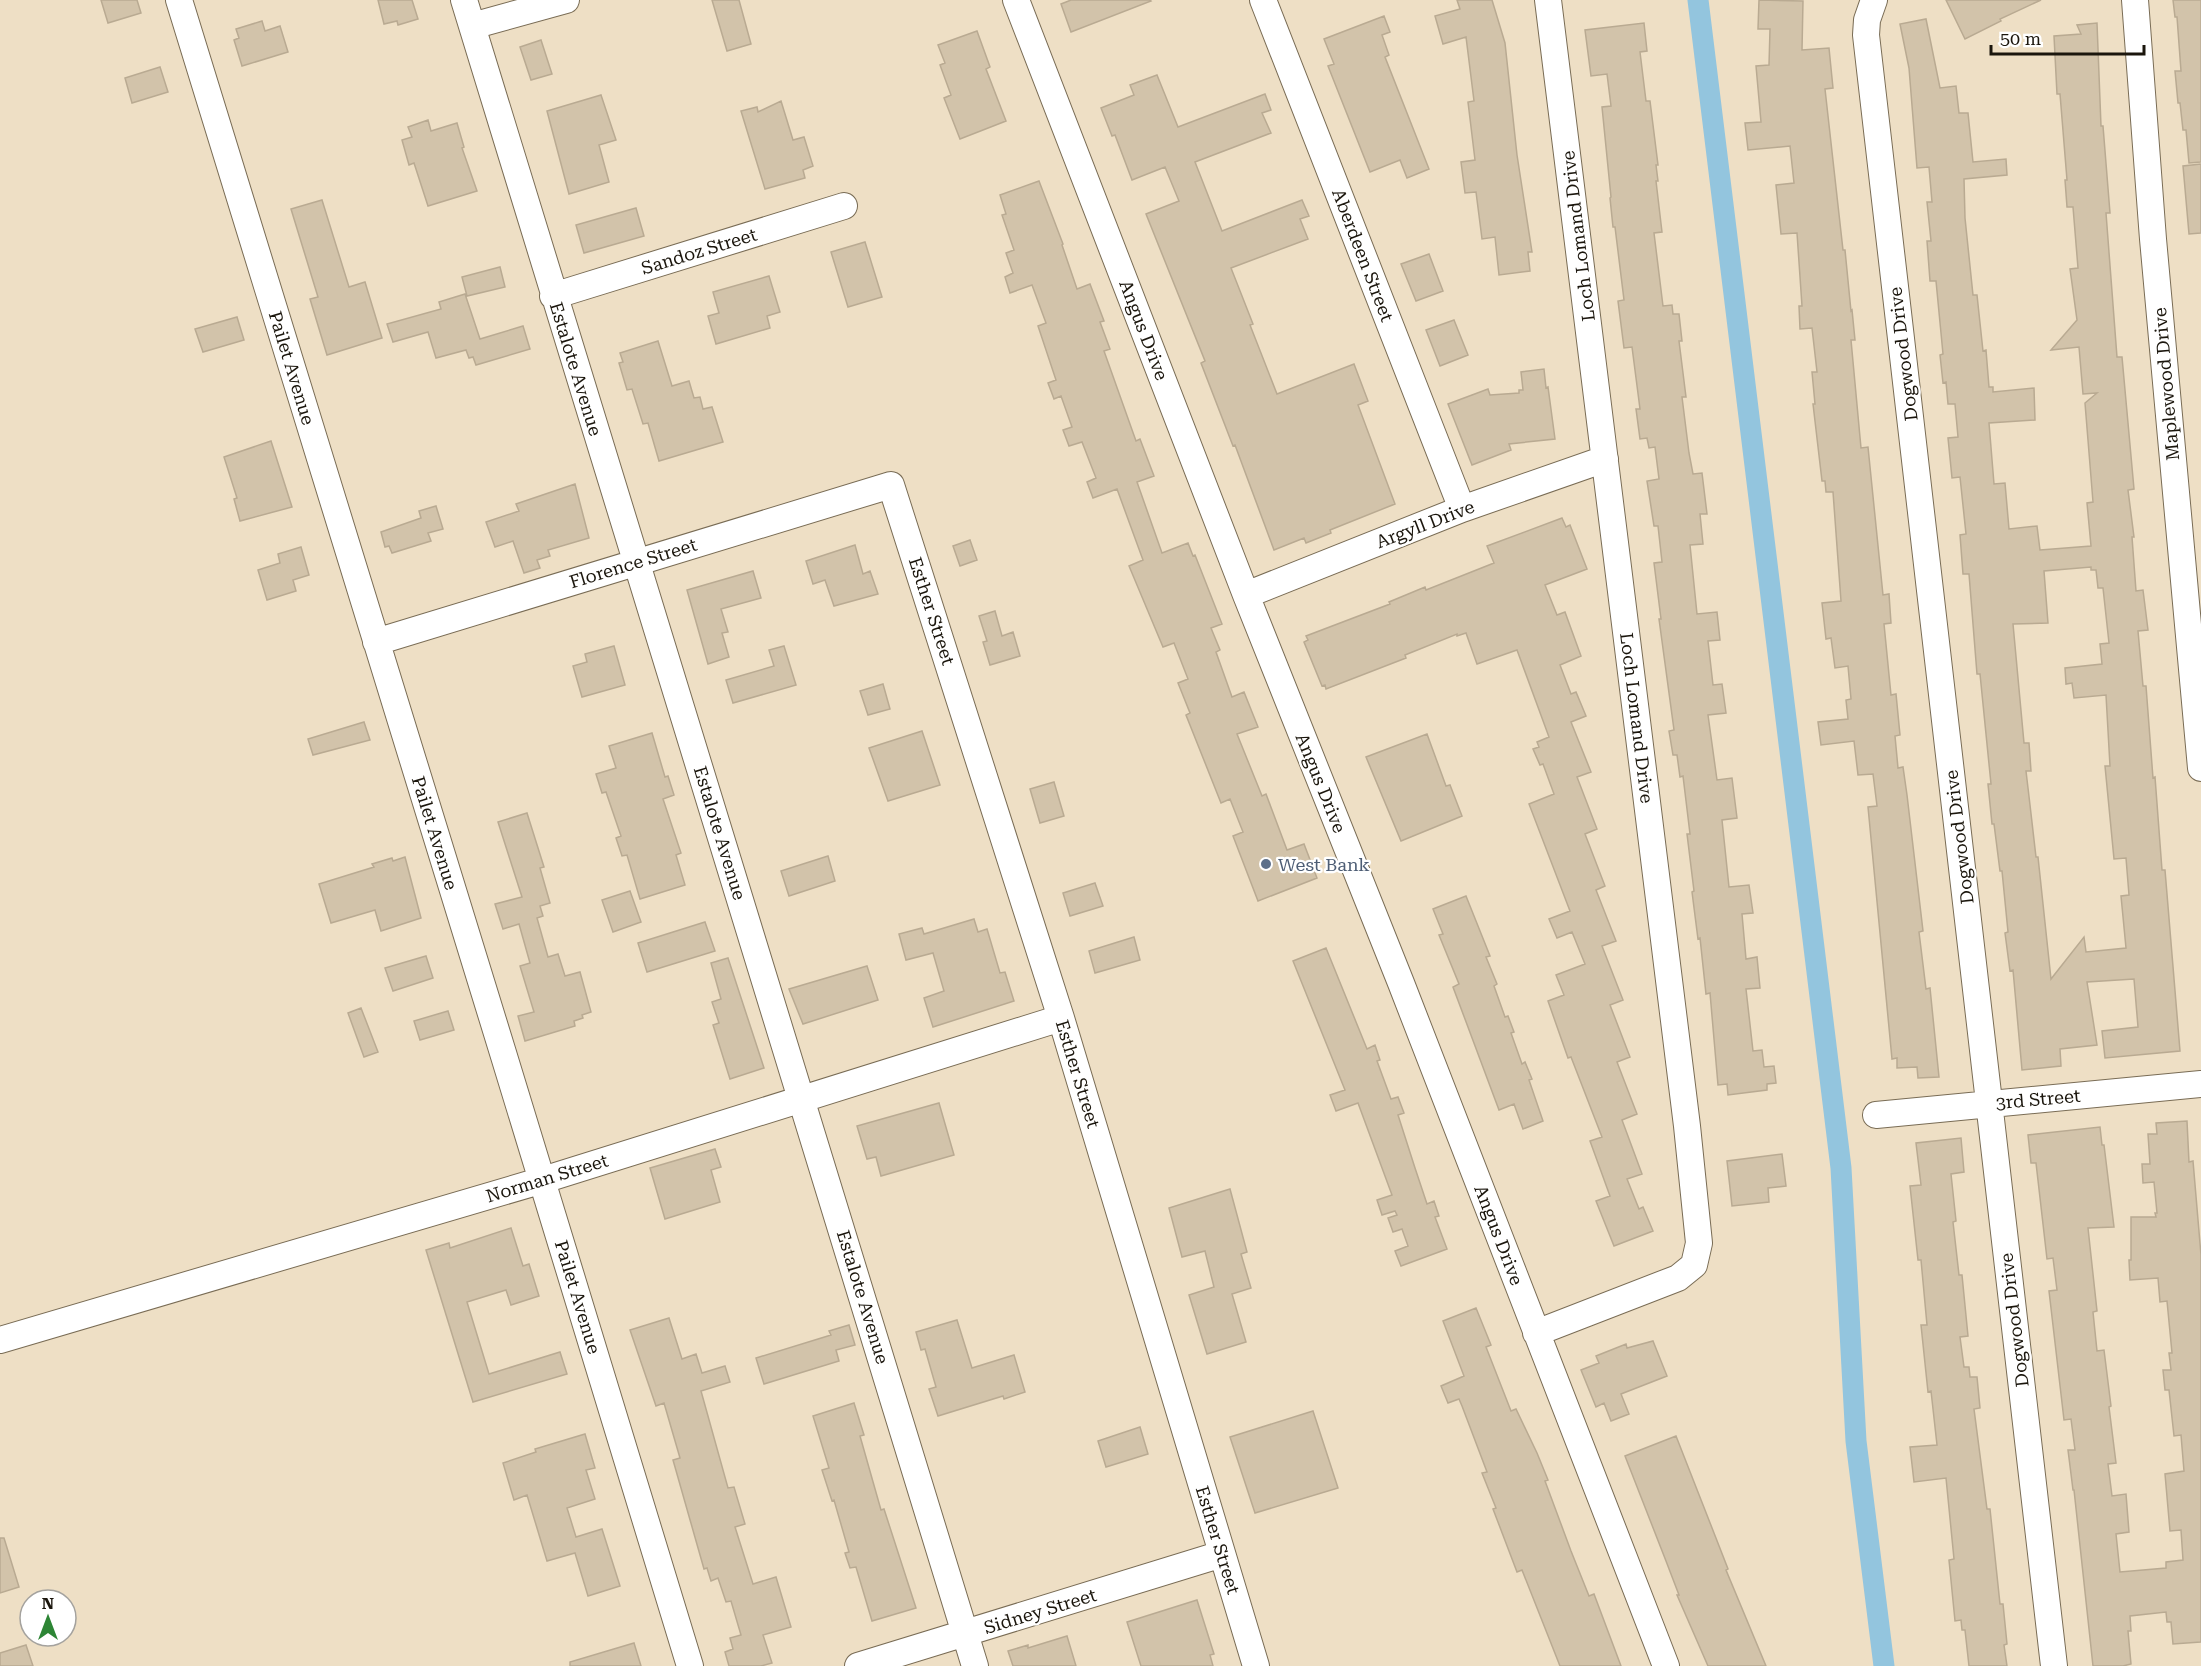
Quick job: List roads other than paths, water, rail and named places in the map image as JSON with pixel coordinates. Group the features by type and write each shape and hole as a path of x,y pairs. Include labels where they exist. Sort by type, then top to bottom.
{"street":[{"name":"Pailet Avenue","path":"179,0 543,1180 690,1666"},
{"name":"Estalote Avenue","path":"464,0 975,1666"},
{"path":"472,26 566,0"},
{"name":"Angus Drive","path":"1016,0 1246,595 1406,994 1666,1666"},
{"name":"Aberdeen Street","path":"1263,0 1462,509"},
{"name":"Loch Lomand Drive","path":"1536,1333 1678,1278 1694,1265 1699,1243 1687,1126 1548,0"},
{"name":"Maplewood Drive","path":"2135,0 2153,239 2201,768"},
{"name":"Dogwood Drive","path":"1872,4 1866,35 2054,1666"},
{"name":"Sandoz Street","path":"553,296 844,207"},
{"name":"Argyll Drive","path":"1246,595 1462,509 1605,459"},
{"name":"Florence Street","path":"376,642 891,485"},
{"name":"Esther Street","path":"891,485 1061,1018 1256,1666"},
{"name":"Norman Street","path":"0,1340 543,1180 1061,1018"},
{"name":"3rd Street","path":"1876,1115 2201,1084"},
{"name":"Sidney Street","path":"858,1666 1222,1554"}],"waterway":[{"path":"1698,0 1841,1168 1856,1441 1884,1666"}],"place":[{"name":"West Bank","path":"1266,864"}]}
